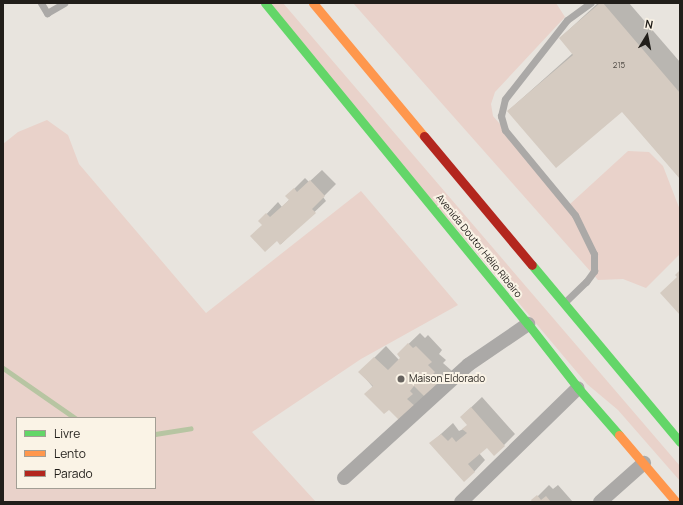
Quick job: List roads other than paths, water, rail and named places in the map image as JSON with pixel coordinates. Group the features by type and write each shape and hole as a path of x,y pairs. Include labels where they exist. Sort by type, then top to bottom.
{"main road":[{"name":"Avenida Doutor Hélio Ribeiro","path":"266,3 528,324 578,388 647,466 676,502"},
{"path":"313,3 562,303 680,442"}],"street":[{"path":"344,478 468,365 528,324"},
{"path":"461,502 578,388"},
{"path":"600,502 647,466"},
{"path":"614,502 647,466"}],"lane":[{"path":"41,3 47,13 64,3"},
{"path":"562,303 586,282 594,271 594,254 575,215 505,130 501,116 505,99 567,20 590,3"}],"waterway":[{"path":"3,368 74,417"},
{"path":"156,434 191,428"}],"place":[{"name":"Maison Eldorado","path":"401,379"}]}
